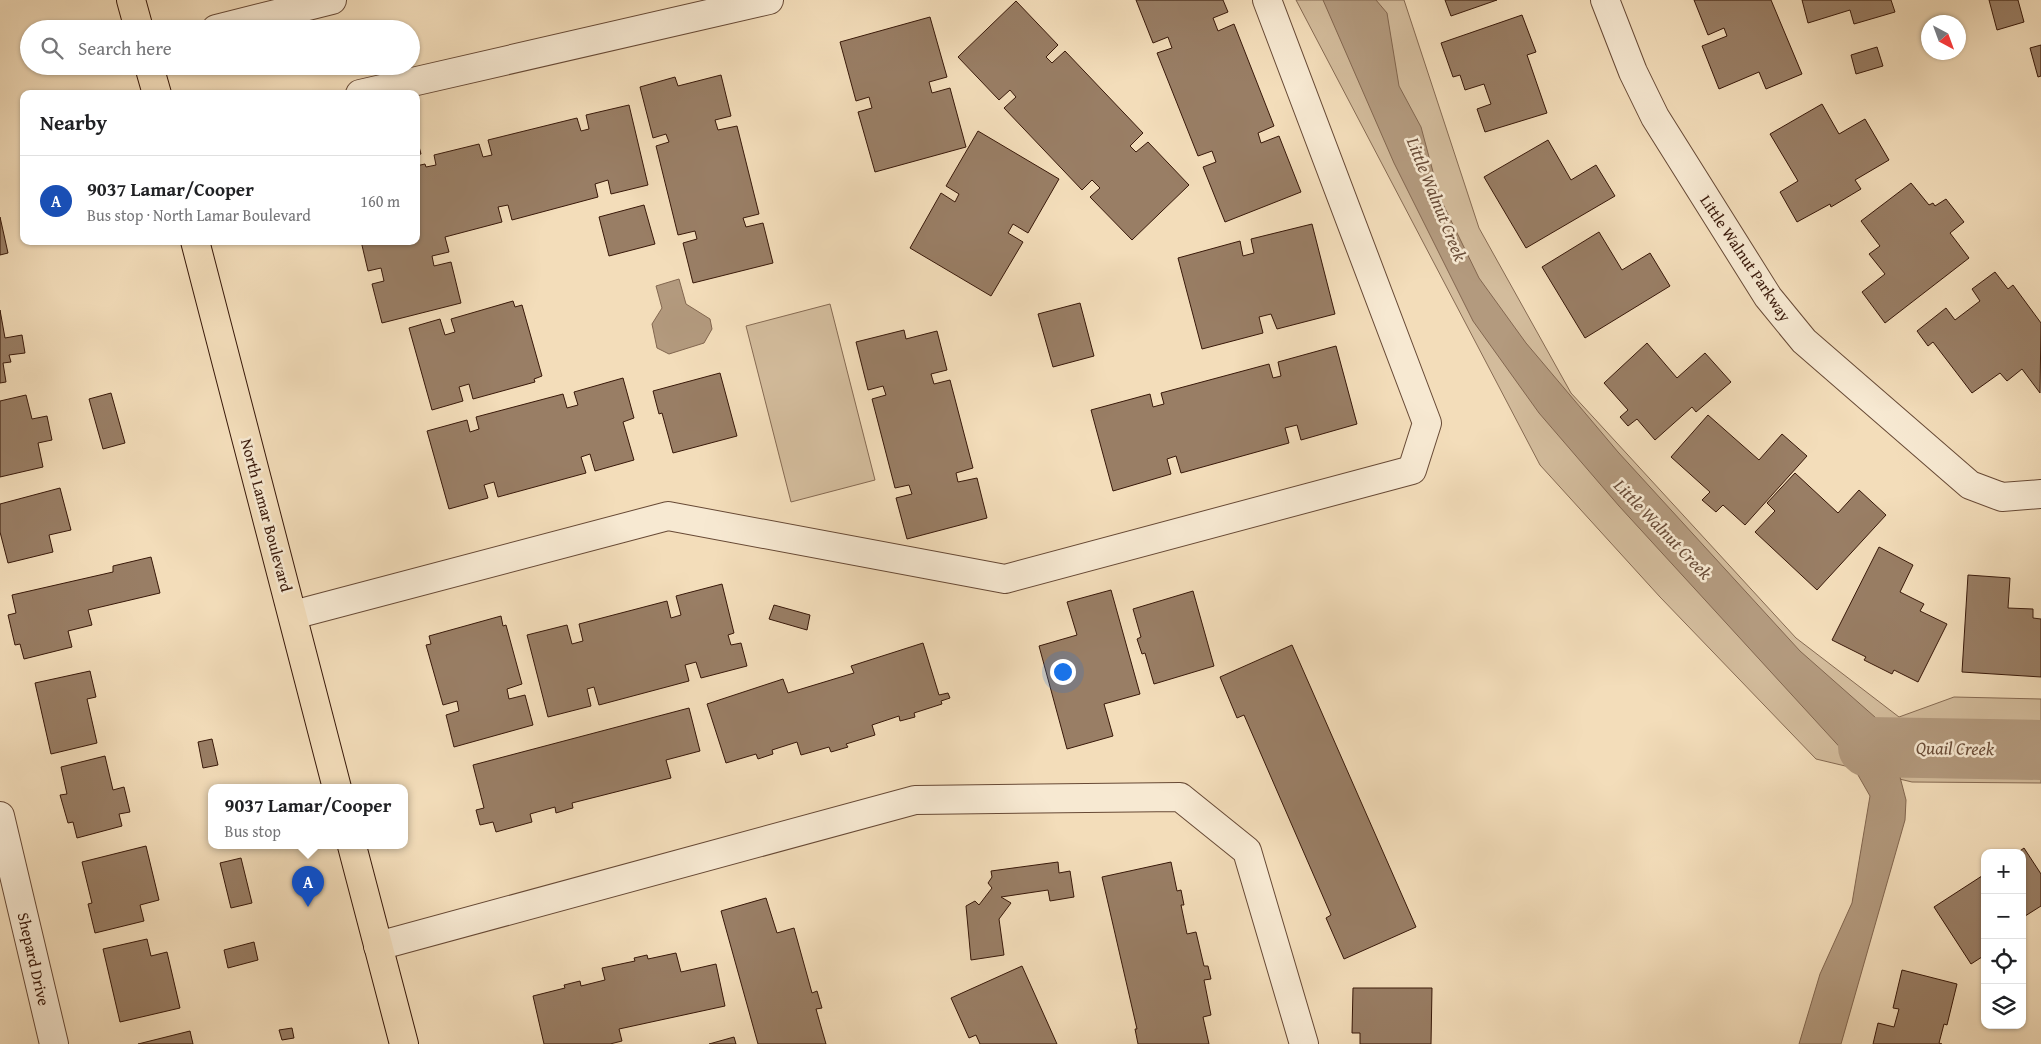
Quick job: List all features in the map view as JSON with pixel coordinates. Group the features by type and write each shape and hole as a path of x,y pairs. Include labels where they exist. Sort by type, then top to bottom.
{"main road":[{"path":"131,0 137,20"},
{"path":"151,75 155,90"},
{"name":"North Lamar Boulevard","path":"197,245 336,784"},
{"path":"353,849 404,1044"}],"street":[{"path":"252,20 332,0"},
{"path":"377,90 769,0"},
{"path":"293,615 668,516 1005,579 1412,470 1427,423 1267,0"},
{"name":"Little Walnut Parkway","path":"1605,0 1633,72 1655,117 1768,297 1804,341 1970,485 2002,497 2041,494"},
{"path":"378,946 914,800 1180,797 1247,851 1304,1044"},
{"name":"Shepard Drive","path":"0,816 54,1044"}],"shaded area":[{"path":"1296,0 1404,0 1479,228 1571,393 1796,638 1899,717 1954,697 2041,699 2041,783 1912,782 1816,759 1660,597 1540,465"},
{"path":"830,304 875,480 791,502 746,326"}],"water":[{"name":"Little Walnut Creek","path":"1323,0 1376,0 1387,13 1399,86 1421,127 1440,198 1479,278 1526,343 1618,452 1800,651 1876,718 1894,754 1906,800 1905,820 1841,1044 1799,1044 1820,974 1852,903 1870,796 1846,754 1619,506 1539,413 1473,321 1394,163"},
{"path":"679,279 686,304 710,319 712,329 704,343 669,354 657,348 652,324 662,308 656,286"}],"building":[{"path":"1136,0 1223,0 1228,12 1213,18 1218,31 1234,24 1274,126 1258,133 1261,143 1279,136 1301,192 1225,222 1203,167 1216,162 1212,151 1198,156 1157,53 1172,48 1168,37 1153,43"},
{"path":"1445,0 1497,0 1451,16"},
{"path":"1694,0 1771,0 1802,74 1766,89 1759,72 1719,89 1702,46 1727,36 1724,28 1708,35"},
{"path":"1802,0 1891,0 1895,12 1854,24 1850,10 1808,23"},
{"path":"1989,0 2018,0 2024,22 1997,30"},
{"path":"1016,1 1058,45 1046,57 1052,63 1065,51 1143,133 1130,146 1136,152 1148,142 1189,185 1132,240 1090,197 1100,188 1092,180 1082,190 1004,108 1016,97 1010,90 999,100 958,57"},
{"path":"1522,15 1536,52 1527,55 1547,113 1485,132 1477,109 1491,104 1484,84 1465,90 1460,75 1453,77 1441,43"},
{"path":"930,17 947,77 929,82 932,93 950,88 966,147 875,172 858,112 872,108 869,97 856,101 840,42"},
{"path":"2041,45 2041,76 2038,77 2030,48"},
{"path":"1877,47 1883,66 1856,74 1851,55"},
{"path":"721,75 731,116 715,120 718,130 737,126 759,214 743,218 746,227 763,223 773,263 693,283 683,243 697,239 695,231 678,235 656,146 669,142 666,134 653,138 640,87 675,77 678,86"},
{"path":"1822,104 1839,134 1865,119 1889,160 1855,180 1861,189 1831,207 1830,204 1797,222 1780,192 1798,181 1770,134"},
{"path":"629,105 648,185 611,194 608,180 595,184 598,197 512,220 508,205 498,207 502,222 445,237 449,252 432,256 434,266 451,262 461,303 382,323 372,284 384,281 381,268 368,271 362,245 420,245 420,165 425,164 426,167 436,165 434,155 479,144 483,157 492,155 488,140 577,118 581,131 589,129 586,115"},
{"path":"978,131 1059,179 1028,233 1013,224 1008,233 1023,242 991,296 910,248 941,193 955,202 959,194 946,186"},
{"path":"1548,140 1571,180 1596,165 1615,196 1526,248 1484,177"},
{"path":"1911,183 1929,205 1933,203 1935,206 1946,199 1964,222 1950,233 1969,258 1885,323 1862,292 1885,274 1869,254 1880,246 1861,221"},
{"path":"644,205 655,244 609,256 599,217"},
{"path":"0,217 8,253 0,255"},
{"path":"1312,224 1335,314 1277,329 1271,314 1259,317 1263,333 1202,349 1178,258 1240,241 1243,256 1254,253 1251,239"},
{"path":"1599,232 1622,270 1650,253 1670,286 1585,338 1542,267"},
{"path":"1995,272 2008,289 2013,285 2041,323 2040,393 2022,369 2007,381 2000,373 1972,393 1933,342 1928,346 1917,331 1946,308 1955,320 1980,301 1972,289"},
{"path":"513,301 515,307 522,305 542,376 534,379 535,382 473,399 469,384 459,387 463,401 432,410 409,328 440,319 445,335 455,332 451,319"},
{"path":"1080,303 1094,356 1053,367 1038,314"},
{"path":"0,310 5,338 22,335 25,353 9,355 11,362 3,363 6,382 0,383"},
{"path":"904,330 906,339 937,331 947,370 931,374 934,384 950,380 973,468 956,473 958,482 977,478 987,518 907,539 896,498 912,494 909,485 895,488 872,399 886,395 883,386 868,390 856,342"},
{"path":"1647,343 1677,378 1705,353 1731,382 1696,412 1692,407 1655,440 1637,419 1628,426 1620,417 1628,410 1604,383"},
{"path":"1336,346 1357,424 1301,440 1297,425 1285,428 1289,443 1181,473 1176,456 1167,459 1171,474 1113,491 1091,410 1150,394 1153,407 1164,404 1161,393 1269,364 1273,378 1281,376 1278,362"},
{"path":"720,373 737,436 673,453 662,413 659,414 653,391"},
{"path":"623,378 634,418 623,422 634,460 595,471 590,454 581,457 586,473 498,497 494,482 484,485 488,498 449,509 427,431 467,420 470,432 479,429 476,417 563,394 567,408 578,405 574,392"},
{"path":"111,393 125,443 103,449 89,399"},
{"path":"26,395 32,419 47,416 52,440 38,443 43,467 0,477 0,401"},
{"path":"1708,415 1759,460 1782,434 1807,456 1745,525 1723,505 1716,512 1702,500 1710,492 1671,457"},
{"path":"1795,473 1838,513 1859,490 1886,515 1817,590 1755,532 1775,511 1767,503"},
{"path":"60,488 71,530 49,535 53,552 8,563 0,532 0,504"},
{"path":"1879,547 1913,565 1900,592 1924,604 1920,611 1947,624 1918,682 1894,670 1892,674 1864,660 1866,657 1832,640"},
{"path":"151,557 160,593 88,610 92,625 68,631 72,647 24,659 20,644 15,645 8,615 16,613 12,595 113,572 113,566"},
{"path":"1968,575 2010,578 2008,608 2033,609 2033,618 2041,619 2041,677 1962,672"},
{"path":"722,584 734,633 728,635 731,645 741,643 747,666 701,678 696,662 685,665 689,681 599,705 594,687 587,689 591,706 548,717 527,635 567,625 572,644 583,641 579,624 667,601 671,618 681,615 676,596"},
{"path":"1111,590 1140,694 1104,704 1113,736 1067,749 1039,646 1077,635 1067,602"},
{"path":"1193,591 1214,666 1154,684 1145,653 1142,654 1137,639 1141,637 1133,609"},
{"path":"774,605 810,615 807,630 769,619"},
{"path":"501,616 503,626 506,625 522,684 507,689 509,699 525,695 533,725 454,747 446,715 459,711 457,701 443,705 426,645 431,644 429,636"},
{"path":"923,643 939,695 948,693 950,698 941,701 942,704 914,713 915,717 900,721 899,716 872,725 875,735 846,744 848,747 831,752 829,747 801,755 797,742 772,750 773,754 758,759 756,754 726,763 707,704 783,679 788,693 854,673 851,666"},
{"path":"1292,645 1416,927 1344,959 1326,918 1331,915 1244,715 1237,718 1220,677"},
{"path":"90,671 96,697 87,699 97,743 51,754 35,683"},
{"path":"689,708 700,751 666,760 671,778 572,803 573,808 556,813 555,807 530,814 532,822 496,832 493,822 480,825 476,810 484,808 473,765"},
{"path":"212,739 218,765 203,768 198,742"},
{"path":"105,756 113,790 124,787 130,812 119,814 122,826 77,838 73,822 68,823 60,795 67,794 61,767"},
{"path":"146,846 159,900 140,905 144,921 95,933 88,904 92,903 82,862"},
{"path":"2026,851 2041,874 2041,906 2026,915"},
{"path":"241,858 252,903 231,908 220,863"},
{"path":"1058,862 1059,873 1070,871 1074,897 1050,901 1048,890 1001,897 1011,903 999,919 1004,955 971,960 966,906 975,901 979,905 992,888 988,883 992,877 991,871"},
{"path":"1171,862 1177,891 1181,890 1184,905 1181,905 1187,934 1196,932 1204,966 1208,966 1211,979 1204,980 1211,1015 1203,1017 1209,1044 1138,1044 1135,1029 1137,1029 1102,877"},
{"path":"1981,877 1981,958 1971,964 1934,907"},
{"path":"766,898 777,933 794,928 812,993 817,991 822,1008 816,1009 826,1044 758,1044 721,911"},
{"path":"147,939 151,956 167,952 180,1008 120,1022 103,949"},
{"path":"254,942 258,960 228,968 224,950"},
{"path":"676,953 681,972 716,964 725,1006 619,1029 622,1041 610,1044 544,1044 533,996 565,988 564,985 580,981 581,986 605,980 602,968 635,961 634,958 647,955 648,959"},
{"path":"1022,966 1057,1044 980,1044 976,1035 969,1038 951,998"},
{"path":"1902,970 1957,984 1947,1025 1944,1024 1939,1043 1942,1044 1873,1044 1878,1023 1894,1027 1899,1009 1893,1008"},
{"path":"1353,988 1432,988 1431,1044 1360,1044 1360,1033 1352,1033"},
{"path":"292,1028 294,1038 282,1040 279,1030"},
{"path":"190,1031 193,1044 138,1044"},
{"path":"734,1037 736,1044 709,1044"}],"waterway":[{"name":"Quail Creek","path":"1868,747 2041,750"}],"place":[{"name":"9037 Lamar/Cooper","path":"308,907"}]}
